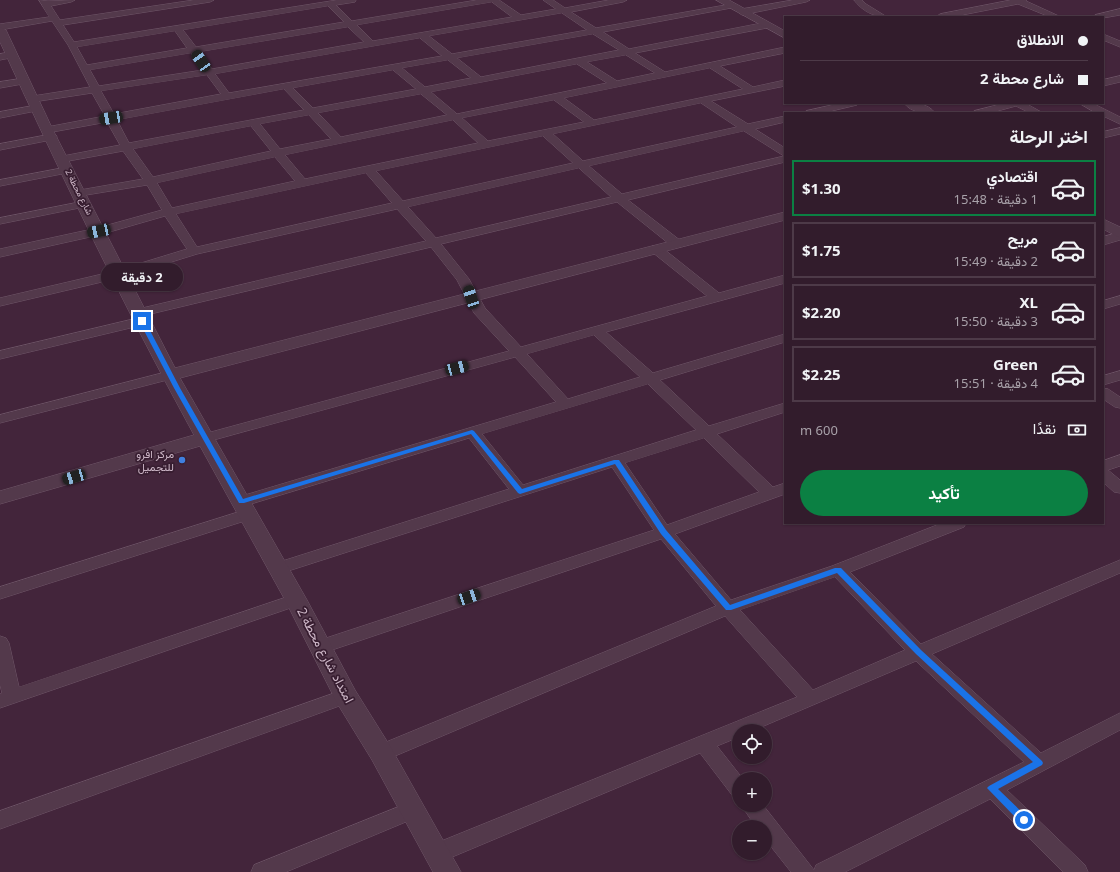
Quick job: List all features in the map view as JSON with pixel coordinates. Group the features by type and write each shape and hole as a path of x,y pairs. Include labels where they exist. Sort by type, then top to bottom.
{"street":[{"path":"44,2 71,0"},
{"path":"72,45 352,0"},
{"path":"432,0 443,8"},
{"path":"84,68 493,0 519,18"},
{"path":"547,0 664,75"},
{"path":"0,115 35,104 95,90 423,36 623,0"},
{"path":"721,0 784,34"},
{"path":"742,12 806,0"},
{"path":"858,0 863,6 881,16"},
{"path":"945,16 1021,0 1055,16"},
{"path":"44,2 72,45 126,147 150,181 194,251"},
{"path":"0,31 57,21 214,4 226,20"},
{"path":"330,4 371,44"},
{"path":"0,147 111,118 731,6"},
{"path":"1102,16 1120,12"},
{"path":"0,184 126,147 767,25"},
{"path":"178,29 227,96"},
{"name":"شارع محطة 2","path":"0,31 6,56 26,81 35,104 99,231 140,317 204,438"},
{"path":"423,36 478,80"},
{"path":"1104,37 1119,43"},
{"path":"1104,47 1119,43"},
{"path":"0,221 150,181 277,153 784,50"},
{"path":"579,61 616,85"},
{"path":"712,65 751,90"},
{"path":"395,67 486,145"},
{"path":"1104,83 1120,79"},
{"path":"0,86 26,81"},
{"path":"0,253 99,231 169,213 302,184 784,83"},
{"path":"286,86 338,140"},
{"path":"558,97 592,123"},
{"path":"703,100 784,152"},
{"path":"814,112 850,104"},
{"path":"912,104 927,112"},
{"path":"982,112 1013,104"},
{"path":"1019,104 1036,112"},
{"path":"1086,104 1102,112"},
{"path":"1104,113 1120,121"},
{"path":"0,302 119,274 194,251 784,119"},
{"path":"254,123 302,184"},
{"path":"1104,135 1120,130"},
{"path":"545,133 619,198 677,244"},
{"path":"0,355 140,317 433,242 784,159"},
{"path":"369,170 433,242 465,283 479,310 565,404"},
{"path":"0,419 784,216"},
{"path":"1104,224 1120,233"},
{"path":"1104,241 1120,236"},
{"path":"656,249 716,297"},
{"path":"0,498 204,438 784,279"},
{"path":"1104,305 1120,300"},
{"path":"596,330 651,379 706,432 777,490"},
{"path":"0,593 245,508 472,432 784,338"},
{"path":"1104,381 1120,375"},
{"path":"1104,393 1120,404"},
{"path":"279,568 784,407"},
{"path":"472,432 520,492"},
{"name":"امتداد شارع محطة 2","path":"204,438 279,568 346,696 381,753 442,863"},
{"path":"1104,467 1120,460"},
{"path":"616,462 664,532 728,608 810,699"},
{"path":"1104,475 1120,488"},
{"path":"320,647 664,532 777,490"},
{"path":"381,753 728,608 838,570 955,524"},
{"path":"442,863 703,744 1120,566"},
{"path":"838,570 918,652 1039,763"},
{"path":"0,644 6,699 296,600"},
{"path":"0,820 346,696"},
{"path":"824,872 992,788 1120,721"},
{"path":"703,744 732,781"},
{"path":"992,788 1077,872"},
{"path":"262,872 413,810"},
{"path":"757,812 804,872"}],"place":[{"name":"مركز افرو للتجميل","path":"182,460"}],"route":[{"path":"142,321 204,438 241,502 472,432 520,492 616,462 664,532 728,608 838,570 918,652 1039,763 992,788 1024,820"}]}
